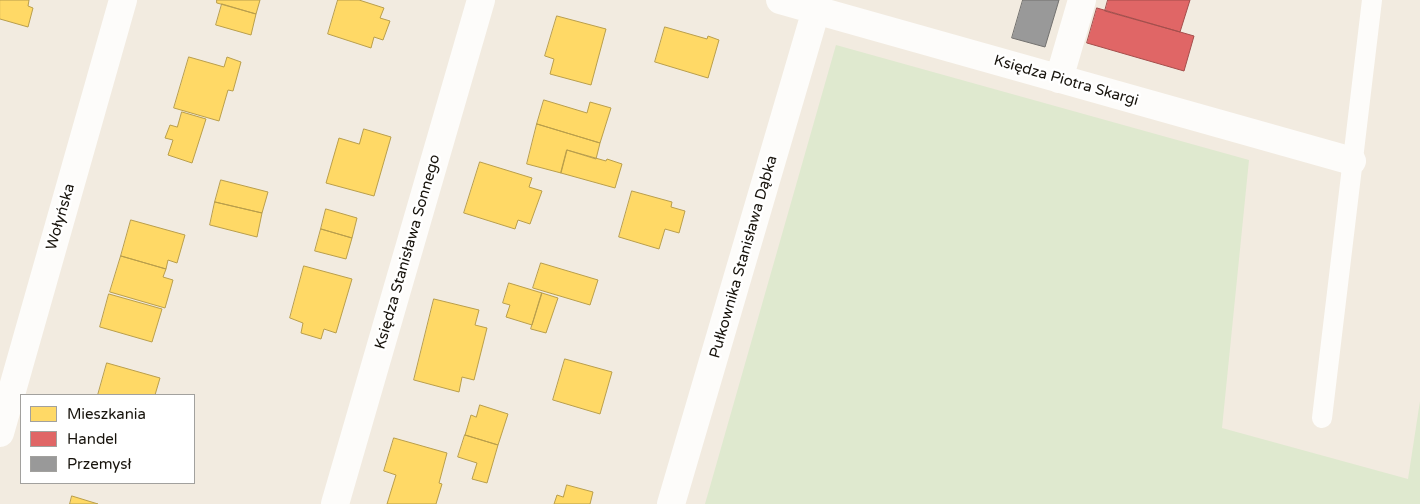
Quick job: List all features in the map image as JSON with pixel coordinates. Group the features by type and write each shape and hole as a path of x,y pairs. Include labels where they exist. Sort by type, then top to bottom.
{"street":[{"name":"Wołyńska","path":"0,433 123,0"},
{"name":"Księdza Stanisława Sonnego","path":"335,504 480,0"},
{"name":"Księdza Piotra Skargi","path":"780,0 1352,161"},
{"path":"1059,79 1082,0"},
{"name":"Pułkownika Stanisława Dąbka","path":"671,504 816,10"}],"lane":[{"path":"1322,418 1372,0"}],"green space":[{"path":"836,45 1249,160 1222,428 1408,479 1420,401 1420,504 705,504"}],"building: Mieszkania":[{"path":"0,0 29,0 28,6 33,8 28,27 0,19"},
{"path":"217,0 260,0 256,14 217,3"},
{"path":"338,0 359,0 384,8 380,18 390,21 383,40 374,37 371,48 328,34"},
{"path":"222,4 256,14 251,35 216,25"},
{"path":"557,16 606,29 591,85 550,74 554,59 545,56"},
{"path":"665,27 707,39 708,36 719,40 708,78 655,62"},
{"path":"189,57 224,67 227,57 241,62 233,91 228,90 219,121 174,108"},
{"path":"544,100 587,113 590,102 611,108 600,143 537,124"},
{"path":"182,112 206,119 192,163 168,155 173,140 165,138 170,125 177,127"},
{"path":"537,124 600,143 596,159 567,150 561,173 527,164"},
{"path":"364,129 391,137 374,196 326,183 339,138 359,144"},
{"path":"567,150 622,164 615,188 561,173"},
{"path":"480,162 532,178 529,187 542,191 530,224 518,220 515,229 464,213"},
{"path":"221,180 268,192 262,213 215,202"},
{"path":"632,191 672,202 671,207 685,211 679,233 665,229 659,249 619,237"},
{"path":"215,202 262,213 257,237 210,225"},
{"path":"326,209 357,218 352,238 321,229"},
{"path":"131,220 185,235 177,263 168,260 166,269 121,256"},
{"path":"321,229 352,238 346,259 315,251"},
{"path":"121,256 166,269 163,277 173,280 165,308 110,292"},
{"path":"541,263 598,280 590,305 533,288"},
{"path":"304,266 352,279 336,333 324,329 321,339 301,333 303,323 290,318"},
{"path":"509,283 542,293 532,325 506,317 510,305 503,303"},
{"path":"542,293 558,298 546,333 531,329"},
{"path":"109,294 162,309 152,342 100,327"},
{"path":"434,299 479,310 475,325 487,328 474,380 462,377 459,392 414,380"},
{"path":"565,359 612,372 600,414 553,400"},
{"path":"107,363 160,378 155,394 98,394"},
{"path":"480,405 508,414 498,445 465,435 471,415 476,417"},
{"path":"465,435 498,445 487,483 472,479 477,463 458,457"},
{"path":"394,438 447,453 439,483 442,484 436,504 387,504 396,475 384,471"},
{"path":"567,485 593,492 590,504 554,504 557,495 563,497"},
{"path":"72,496 98,504 70,504"}],"building: Handel":[{"path":"1108,0 1190,0 1180,32 1105,11"},
{"path":"1097,8 1194,36 1184,71 1087,43"}],"building: Przemysł":[{"path":"1023,0 1059,0 1045,47 1012,38"}]}
